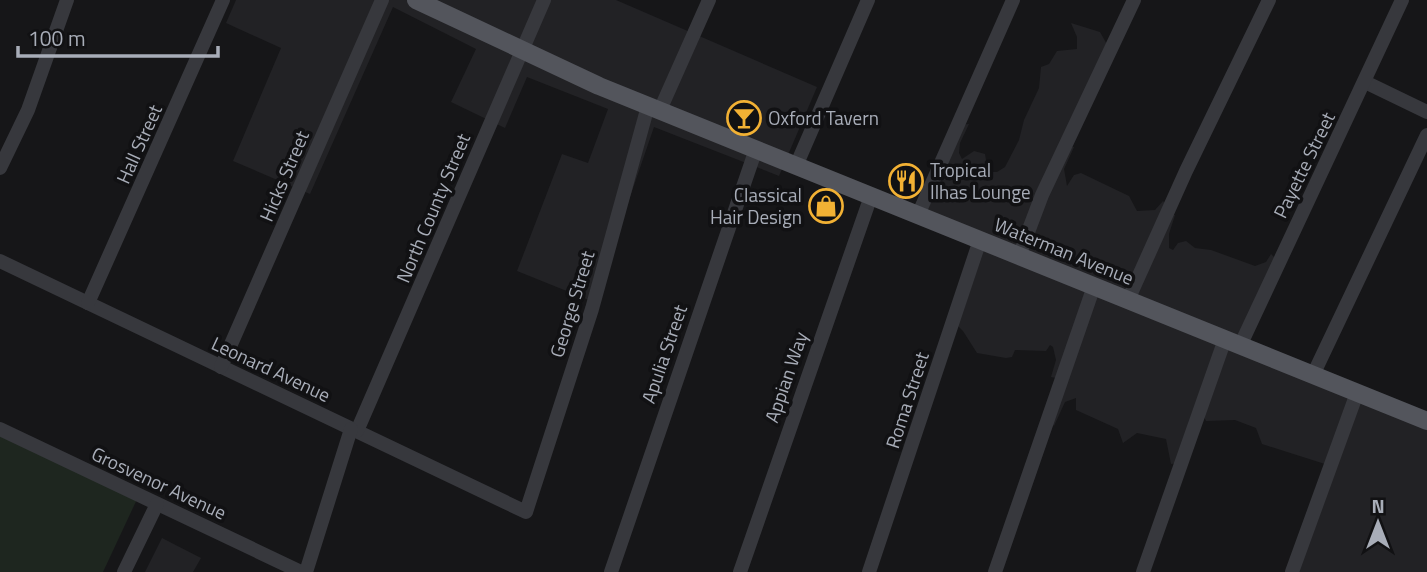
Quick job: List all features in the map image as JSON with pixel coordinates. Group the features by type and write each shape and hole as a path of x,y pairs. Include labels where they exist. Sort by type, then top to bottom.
{"main road":[{"name":"Waterman Avenue","path":"416,0 522,52 654,108 1427,421"}],"street":[{"path":"0,169 28,110 67,0"},
{"name":"Hall Street","path":"88,303 223,0"},
{"name":"Hicks Street","path":"221,367 382,0"},
{"name":"North County Street","path":"306,572 354,430 544,0"},
{"name":"George Street","path":"526,512 654,108 709,0"},
{"path":"796,166 868,0"},
{"path":"918,215 1013,0"},
{"path":"1019,256 1042,195 1134,0"},
{"path":"1128,300 1185,171 1269,0"},
{"name":"Payette Street","path":"1143,572 1233,342 1365,82 1402,0"},
{"path":"1365,82 1427,112"},
{"path":"1313,375 1427,135"},
{"name":"Apulia Street","path":"611,572 756,149"},
{"name":"Appian Way","path":"740,572 871,196"},
{"name":"Roma Street","path":"869,572 980,240"},
{"name":"Leonard Avenue","path":"0,261 526,512"},
{"path":"995,572 1094,286"},
{"path":"1292,572 1357,393"},
{"name":"Grosvenor Avenue","path":"0,429 301,572"},
{"path":"124,572 157,504"}],"shaded area":[{"path":"236,0 616,0 817,87 779,176 654,127 594,302 517,271 562,154 588,163 608,109 527,77 505,128 451,102 476,49 393,7 310,194 233,161 281,48 226,23"},
{"path":"1071,23 1100,32 1109,48 1063,147 1074,147 1064,169 1067,186 1074,175 1081,173 1129,196 1137,211 1155,210 1163,201 1168,207 1167,214 1175,215 1169,234 1169,248 1173,250 1178,243 1186,241 1195,248 1211,250 1255,266 1266,262 1271,254 1278,261 1241,341 1427,420 1427,572 1291,572 1328,465 1262,444 1256,428 1235,420 1206,421 1202,413 1180,463 1171,464 1166,439 1137,433 1123,443 1118,429 1076,410 1076,398 1065,402 1054,426 1047,417 1060,379 1051,377 1056,360 1053,347 1050,345 1046,351 1015,350 1012,357 1006,358 977,353 963,331 952,320 977,242 916,217 957,125 969,124 960,143 959,153 962,159 974,151 985,154 988,172 997,172 1005,167 1019,140 1024,120 1039,88 1041,67 1049,64 1057,51 1077,49 1077,37"},
{"path":"0,430 139,495 103,572 0,572"},
{"path":"162,538 201,558 193,572 145,572"}],"place":[{"name":"Oxford Tavern","path":"744,118"},
{"name":"Tropical Ilhas Lounge","path":"906,181"},
{"name":"Classical Hair Design","path":"826,206"}]}
